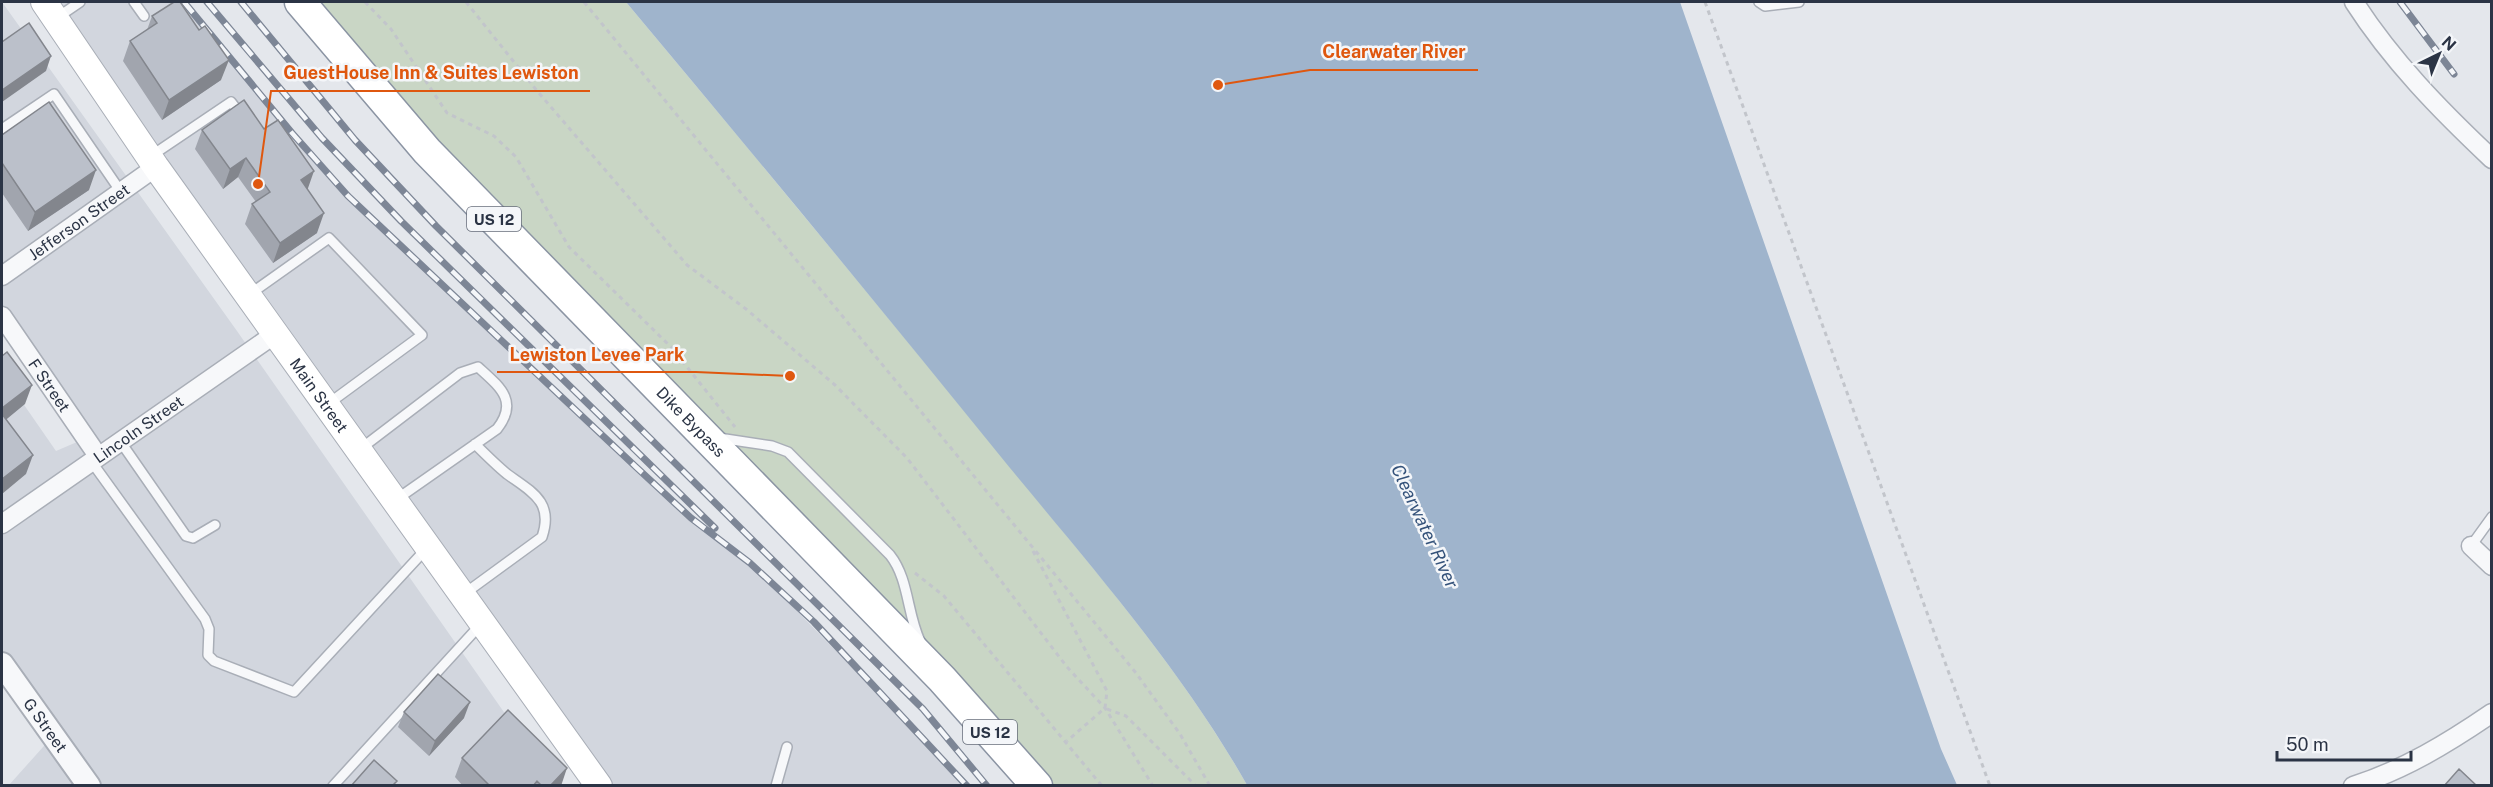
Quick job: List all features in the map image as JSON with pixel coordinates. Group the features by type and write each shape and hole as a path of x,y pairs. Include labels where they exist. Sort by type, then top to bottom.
{"highway":[{"name":"Dike Bypass","path":"300,2 427,151 942,679 1037,786"}],"main road":[{"name":"Main Street","path":"50,10 153,162 599,786"}],"street":[{"path":"2354,2 2401,67 2437,107 2492,159"},
{"name":"Jefferson Street","path":"2,276 121,192 153,162"},
{"name":"F Street","path":"2,316 95,458"},
{"name":"Lincoln Street","path":"2,524 275,334"},
{"path":"2471,546 2492,566"},
{"name":"G Street","path":"2,664 89,786"},
{"path":"2353,786 2392,772 2430,753 2492,712"}],"lane":[{"path":"50,10 80,2"},
{"path":"134,2 144,16"},
{"path":"1759,2 1765,6 1799,2"},
{"path":"2,129 54,94 121,192"},
{"path":"153,162 231,102 250,126"},
{"path":"248,296 329,238 422,335 326,405"},
{"path":"358,450 460,373 478,367 493,381 508,403 508,415 497,429 395,501"},
{"path":"697,429 717,438 772,446 788,452 890,555 900,570 918,637 942,679"},
{"path":"120,441 186,536 193,538 215,525"},
{"path":"462,595 542,537 547,523 544,507 527,486 507,473 475,444"},
{"path":"95,458 205,619 209,630 208,655 214,661 294,692 428,547"},
{"path":"2471,546 2492,517"},
{"path":"333,786 482,623"},
{"path":"776,786 787,747"}],"path":[{"path":"365,2 391,29 447,113 494,136 516,157 569,247 670,347 748,444"},
{"path":"466,2 538,92 687,265 746,309 835,385 907,458 1067,667 1105,708 1153,786"},
{"path":"584,2 1136,673 1180,734 1210,786"},
{"path":"1705,2 1990,786"},
{"path":"1030,544 1107,691 1105,708 1067,741"},
{"path":"900,570 915,572 944,596 1067,741 1102,786"},
{"path":"1105,708 1126,716 1196,786"}],"shaded area":[{"path":"2,2 237,331 555,785 9,785 52,737 2,666 2,373 56,451 91,436 2,304"},
{"path":"45,2 188,2 249,82 348,196 636,467 750,563 967,785 599,785"}],"green space":[{"path":"300,2 626,2 1136,622 1194,701 1247,785 1037,785"}],"water":[{"path":"626,2 1680,2 1941,749 1957,785 1247,785 1194,701 1136,622 867,292"}],"building":[{"path":"174,2 180,2 199,30 205,26 229,60 169,100 130,41 157,23 152,16"},
{"path":"29,23 51,56 2,90 2,42"},
{"path":"244,100 264,129 278,120 314,171 301,180 324,213 280,243 252,204 270,192 246,158 230,169 202,130"},
{"path":"49,102 96,170 35,212 2,163 2,135"},
{"path":"7,352 32,385 2,408 2,356"},
{"path":"2,414 33,455 2,479"},
{"path":"438,674 470,702 435,741 404,712"},
{"path":"508,710 567,768 550,786 542,786 537,781 533,786 490,786 462,758"},
{"path":"374,760 397,781 392,786 351,786"},
{"path":"2459,769 2477,786 2444,786"}],"railway":[{"path":"184,2 292,133 348,196 691,518 750,563 814,622 967,786"},
{"path":"207,2 322,138 401,221 715,528"},
{"path":"241,2 355,140 436,226 923,709 987,786"},
{"path":"2400,2 2454,74"}],"place":[{"name":"Clearwater River","path":"1218,85"},
{"name":"GuestHouse Inn & Suites Lewiston","path":"258,184"},
{"name":"Lewiston Levee Park","path":"790,376"}]}
